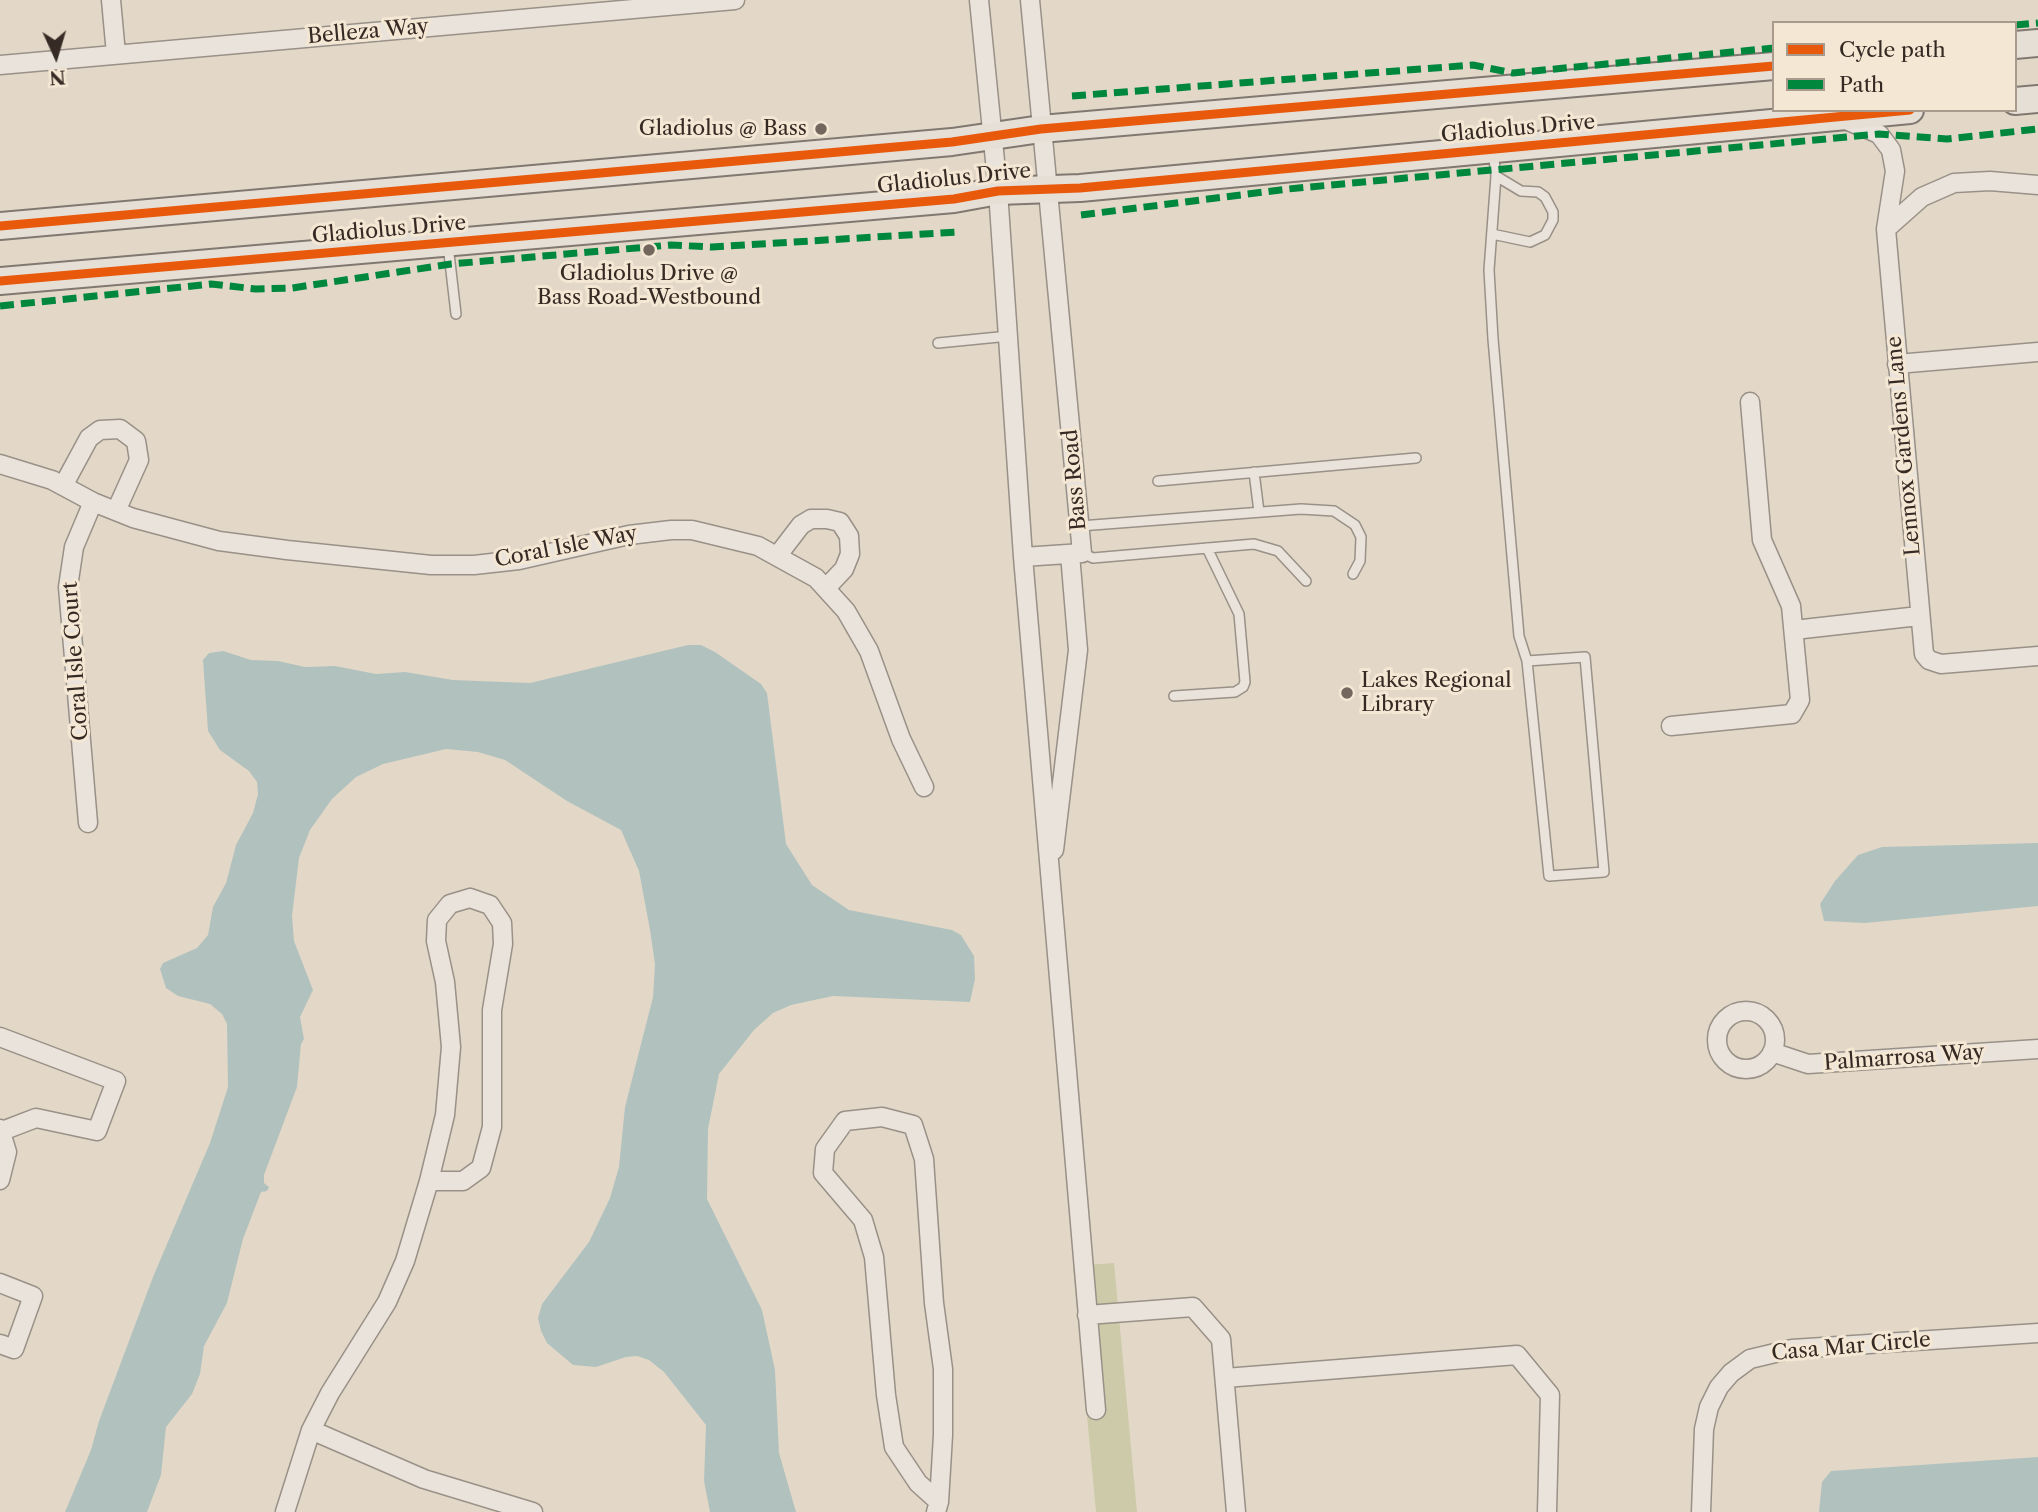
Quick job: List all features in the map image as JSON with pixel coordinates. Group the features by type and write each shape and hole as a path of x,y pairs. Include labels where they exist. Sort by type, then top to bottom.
{"main road":[{"path":"2017,45 2038,43"},
{"name":"Gladiolus Drive","path":"0,226 584,176 1041,129 1772,66"},
{"path":"2017,101 2038,99"},
{"name":"Gladiolus Drive","path":"0,281 954,199 998,191 1048,187 1080,188 1889,112"}],"street":[{"path":"111,0 116,54"},
{"name":"Belleza Way","path":"0,65 735,0"},
{"path":"979,0 998,191 1049,885 1096,1410"},
{"name":"Bass Road","path":"1023,557 1076,553 1080,526 1030,0"},
{"name":"Lennox Gardens Lane","path":"1838,117 1879,134 1891,150 1895,171 1885,229 1924,654 1929,660 1941,664 2038,656"},
{"path":"1885,229 1922,197 1954,183 1990,181 2038,185"},
{"path":"1897,364 2038,352"},
{"path":"1671,726 1792,714 1800,699 1791,606 1762,540 1750,402"},
{"path":"63,486 89,438 100,430 120,429 136,441 139,460 116,511"},
{"name":"Coral Isle Way","path":"0,464 29,471 116,511 219,541 431,565 519,560 629,535 671,530 735,539 778,555 826,588 846,611 869,651 901,739 924,787"},
{"name":"Coral Isle Court","path":"88,823 68,587 74,547 93,502"},
{"path":"778,555 801,524 811,519 840,522 849,536 850,554 844,569 826,588"},
{"path":"1049,885 1078,650 1076,553"},
{"path":"1794,630 1919,616"},
{"path":"285,1512 311,1430 330,1393 387,1302 405,1261 445,1115 452,1047 445,982 436,941 437,920 450,904 470,898 490,905 502,923 503,944 492,1010 492,1127 481,1168 463,1181 429,1181"},
{"path":"0,1037 116,1081 97,1131 36,1118 1,1130 7,1153 0,1180"},
{"name":"Palmarrosa Way","path":"1772,1052 1808,1064 2038,1049"},
{"path":"882,1116 913,1125 924,1159 933,1286 943,1369 938,1507 894,1447 886,1395 874,1256 863,1220 822,1173 825,1149 845,1121 882,1116"},
{"path":"0,1283 33,1296 15,1349 0,1344"},
{"path":"1087,1315 1193,1307 1221,1339 1236,1512"},
{"name":"Casa Mar Circle","path":"1702,1512 1704,1430 1709,1407 1725,1380 1751,1359 1792,1349 2038,1333"},
{"path":"1225,1378 1517,1355 1550,1395 1547,1512"},
{"path":"311,1430 424,1479 533,1512"}],"lane":[{"path":"1492,149 1496,176 1489,270 1493,339 1519,636 1527,661 1549,876 1604,872 1585,657 1527,661"},
{"path":"1492,234 1530,242 1545,235 1553,220 1553,212 1545,197 1538,192 1521,191 1496,176"},
{"path":"448,243 456,314"},
{"path":"938,343 1009,336"},
{"path":"1158,481 1416,458"},
{"path":"1254,472 1259,512"},
{"path":"1080,526 1259,512 1321,510 1346,516 1355,525 1362,549 1360,561 1353,574"},
{"path":"1076,553 1093,558 1254,544 1278,551 1306,581"},
{"path":"1174,696 1235,692 1243,687 1245,681 1239,614 1207,548"}],"shaded area":[{"path":"688,645 701,645 715,652 761,684 767,693 786,844 812,885 849,910 952,930 961,935 974,956 975,979 970,1002 833,996 791,1005 773,1013 754,1030 719,1074 708,1129 707,1199 762,1310 775,1370 779,1453 796,1512 710,1512 704,1481 706,1425 664,1372 649,1360 637,1356 596,1367 573,1365 547,1343 541,1331 538,1318 542,1304 589,1242 610,1198 619,1167 625,1107 653,997 655,964 650,930 639,871 621,830 567,801 505,760 478,752 446,749 383,764 356,777 332,799 310,830 299,858 292,916 294,941 313,990 300,1017 304,1039 301,1044 297,1087 264,1175 264,1183 269,1187 267,1191 261,1192 243,1239 227,1303 204,1346 200,1374 192,1394 166,1427 161,1475 147,1512 65,1512 91,1450 99,1421 153,1277 210,1143 228,1087 227,1024 222,1014 210,1004 178,996 166,988 160,969 163,963 197,948 208,935 213,907 226,883 236,845 253,813 258,794 257,782 249,771 220,750 208,731 203,660 209,653 223,651 251,660 278,661 305,667 335,666 376,674 405,672 453,680 530,683"},
{"path":"2038,843 2038,906 1865,923 1824,921 1820,904 1835,881 1858,855 1882,847"},
{"path":"1114,1263 1137,1512 1096,1512 1073,1266"},
{"path":"2038,1457 2038,1512 1819,1512 1822,1482 1831,1471"}],"marked path":[{"path":"2017,25 2038,23"},
{"path":"1072,96 1473,65 1513,73 1772,48"},
{"path":"1081,215 1288,189 1879,134 1947,139 2038,129"},
{"path":"0,306 211,284 256,289 292,288 451,264 671,245 712,247 957,232"}],"cycle path":[{"path":"0,226 952,142 1041,129 1772,66"},
{"path":"0,281 954,199 998,191 1080,188 1889,112"}],"place":[{"name":"Gladiolus @ Bass","path":"821,129"},
{"name":"Gladiolus Drive @ Bass Road-Westbound","path":"649,250"},
{"name":"Lakes Regional Library","path":"1347,693"}]}
